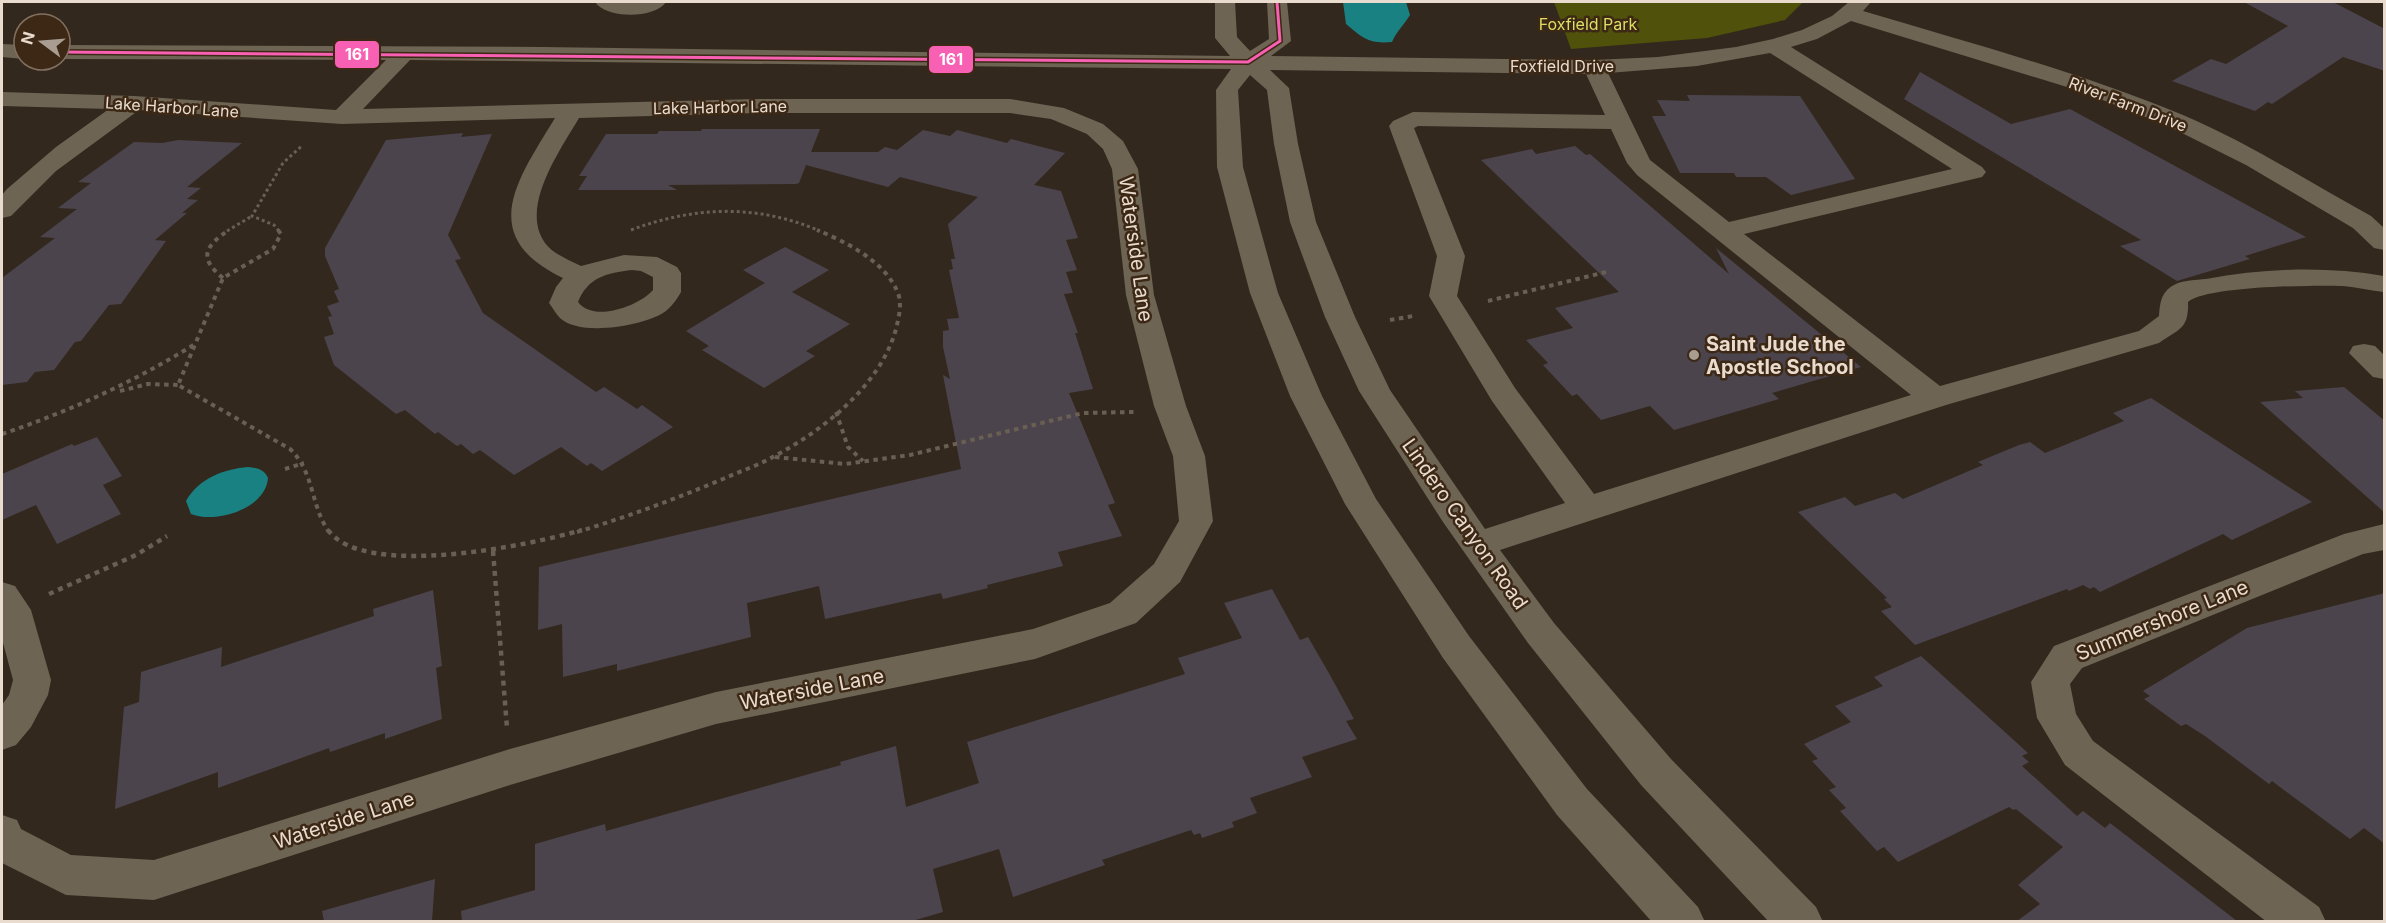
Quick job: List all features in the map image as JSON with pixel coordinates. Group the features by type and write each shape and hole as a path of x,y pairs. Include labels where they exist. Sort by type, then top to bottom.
{"street":[{"path":"605,2 615,7 636,7 656,2"},
{"name":"Lindero Canyon Road","path":"1225,2 1226,38 1248,62 1278,88 1286,144 1303,222 1340,317 1375,391 1477,544 1541,633 1656,772 1800,921"},
{"path":"1277,2 1280,41 1248,62 1227,90 1230,167 1264,293 1306,396 1362,504 1456,647 1572,802 1682,921"},
{"name":"Foxfield Drive","path":"72,52 405,53 1594,67 1701,59 1772,45 1799,38 1856,8"},
{"name":"River Farm Drive","path":"1856,8 2088,86 2176,121 2255,160 2362,222 2385,242"},
{"path":"1724,231 1973,172 1772,45"},
{"path":"342,117 405,53"},
{"path":"1594,67 1639,163 1935,398"},
{"name":"Lake Harbor Lane","path":"2,99 134,104 342,117 757,106 1010,106 1056,113 1095,129"},
{"path":"2,210 21,187 64,152 134,104"},
{"path":"572,110 525,194 523,221 532,245 555,263 582,277"},
{"path":"1587,509 1503,394 1443,296 1443,287 1452,266 1451,256 1401,126 1413,119 1619,122"},
{"name":"Waterside Lane","path":"2,834 4,842 66,875 154,880 510,767 716,708 1035,644 1123,613 1167,573 1196,521 1189,456 1170,405 1140,295 1125,169 1114,146 1095,129"},
{"path":"1477,544 1935,398 2149,337 2174,319 2174,300 2184,291 2229,283 2276,279 2344,278 2385,284"},
{"name":"Summershore Lane","path":"2302,921 2079,753 2057,718 2050,682 2068,657 2356,543 2385,537"},
{"path":"2,732 23,709 32,690 33,680 7,603"}],"path":[{"path":"223,278 209,269 205,260 209,246 224,233 252,216 283,163 319,129 342,117"},
{"path":"2,434 143,384 162,382 178,385 290,449 304,464 321,524 332,537 354,549 388,555 493,551 612,522 656,508 775,457 836,412 872,378 890,350 900,318 898,291 884,271 866,256 815,228 776,215 743,211 703,212 658,219 627,232"},
{"path":"178,385 223,278 273,249 281,234 274,225 252,216"},
{"path":"1390,321 1606,272"},
{"path":"105,396 142,378 196,343"},
{"path":"775,457 845,464 910,455 1083,413 1131,413 1170,405"},
{"path":"836,412 848,447 863,461"},
{"path":"285,469 304,464"},
{"path":"7,603 136,555 167,536"},
{"path":"493,551 510,767"}],"green space":[{"name":"Foxfield Park","path":"1554,2 1803,2 1785,20 1707,38 1571,49"}],"water":[{"path":"1343,2 1406,2 1410,15 1392,42 1371,41 1346,24"},
{"path":"248,467 260,469 268,478 265,489 249,506 213,517 191,514 186,501 198,486 213,476"}],"building":[{"path":"2244,2 2333,2 2385,29 2385,71 2343,57 2272,104 2268,102 2255,111 2172,81 2211,59 2226,64 2288,26"},
{"path":"1920,72 2011,124 2070,109 2306,237 2245,256 2250,259 2177,281 2120,246 2141,240 1904,99"},
{"path":"1687,95 1800,96 1855,179 1791,195 1766,177 1736,177 1734,173 1680,173 1652,116 1666,116 1657,100 1690,101"},
{"path":"702,129 820,129 811,152 878,152 885,147 897,150 923,130 950,136 957,130 1007,143 1011,139 1065,153 1034,185 1061,191 1078,238 1066,240 1077,270 1066,272 1073,293 1064,294 1078,333 1075,333 1093,389 1069,393 1115,503 1108,505 1122,536 1058,552 1063,566 987,585 988,588 943,599 941,593 825,619 819,586 747,603 751,637 617,671 617,664 563,677 562,624 538,630 539,567 961,469 943,375 950,379 943,347 943,331 949,330 947,319 959,318 949,270 953,269 951,259 955,259 948,224 978,197 900,177 888,187 806,165 799,183 796,184 668,185 677,190 578,190 587,176 579,176 606,134 657,134 659,131 701,131"},
{"path":"463,133 461,137 492,134 448,235 461,259 455,260 483,313 596,392 604,387 637,409 642,405 673,427 602,471 591,463 587,466 561,447 514,475 480,450 473,454 461,444 457,446 438,432 435,434 405,410 396,414 334,365 324,337 334,334 328,317 332,316 327,306 339,302 334,291 339,289 325,256 325,248 386,140"},
{"path":"178,140 242,143 187,187 201,188 187,199 198,200 182,213 187,213 155,240 166,241 121,304 109,305 81,341 75,342 54,370 35,372 27,382 2,385 2,278 55,238 40,237 77,209 58,208 91,183 78,182 134,142 162,143"},
{"path":"1575,146 1586,155 1590,154 1729,274 1716,248 1861,367 1772,393 1779,399 1674,430 1650,406 1601,420 1577,394 1572,396 1543,365 1548,363 1526,340 1573,328 1555,308 1619,292 1481,160 1532,149 1536,154"},
{"path":"785,247 829,270 792,292 850,324 806,351 815,356 764,388 702,350 709,346 686,331 765,283 743,270"},
{"path":"2344,387 2385,421 2385,513 2260,402 2303,398 2295,391"},
{"path":"2151,398 2312,502 2232,540 2223,534 2100,592 2094,587 2090,589 2083,585 2069,591 2067,589 1915,645 1881,611 1892,607 1884,599 1887,598 1798,512 1845,497 1855,506 1895,493 1903,499 1983,465 1978,462 2019,445 2030,442 2045,453 2124,421 2113,413"},
{"path":"97,437 122,476 103,485 121,514 57,544 36,505 2,520 2,474 72,444 74,446"},
{"path":"1272,589 1300,640 1308,637 1330,675 1354,719 1346,721 1357,739 1302,757 1312,777 1250,798 1257,813 1232,822 1234,827 1202,838 1200,833 1194,835 1191,830 1102,860 1105,865 1013,897 999,849 933,869 943,912 912,921 462,921 461,911 535,890 535,844 605,824 606,831 841,765 840,762 896,746 906,807 979,783 967,742 1185,674 1178,658 1242,638 1224,603"},
{"path":"433,590 442,666 436,668 442,719 385,739 385,733 330,752 329,748 218,788 218,772 115,809 124,707 139,702 141,672 222,647 221,667 374,616 373,609"},
{"path":"2385,593 2385,844 2364,828 2350,839 2272,781 2269,784 2205,736 2186,724 2181,726 2144,699 2150,696 2143,691 2247,628"},
{"path":"1921,656 2028,753 2022,756 2029,762 2022,766 2077,816 2083,811 2105,828 2110,823 2237,921 2017,921 2040,904 2018,885 2063,847 2016,809 2009,807 1898,862 1884,847 1877,851 1840,811 1846,808 1829,790 1836,787 1812,761 1818,759 1804,744 1851,722 1835,706 1883,686 1874,677"},
{"path":"435,879 432,921 324,921 322,911"}],"transit line":[{"name":"161","path":"1248,62 1280,41 1277,2"},
{"name":"161","path":"72,52 1248,62"}],"place":[{"name":"Saint Jude the Apostle School","path":"1694,355"}]}
